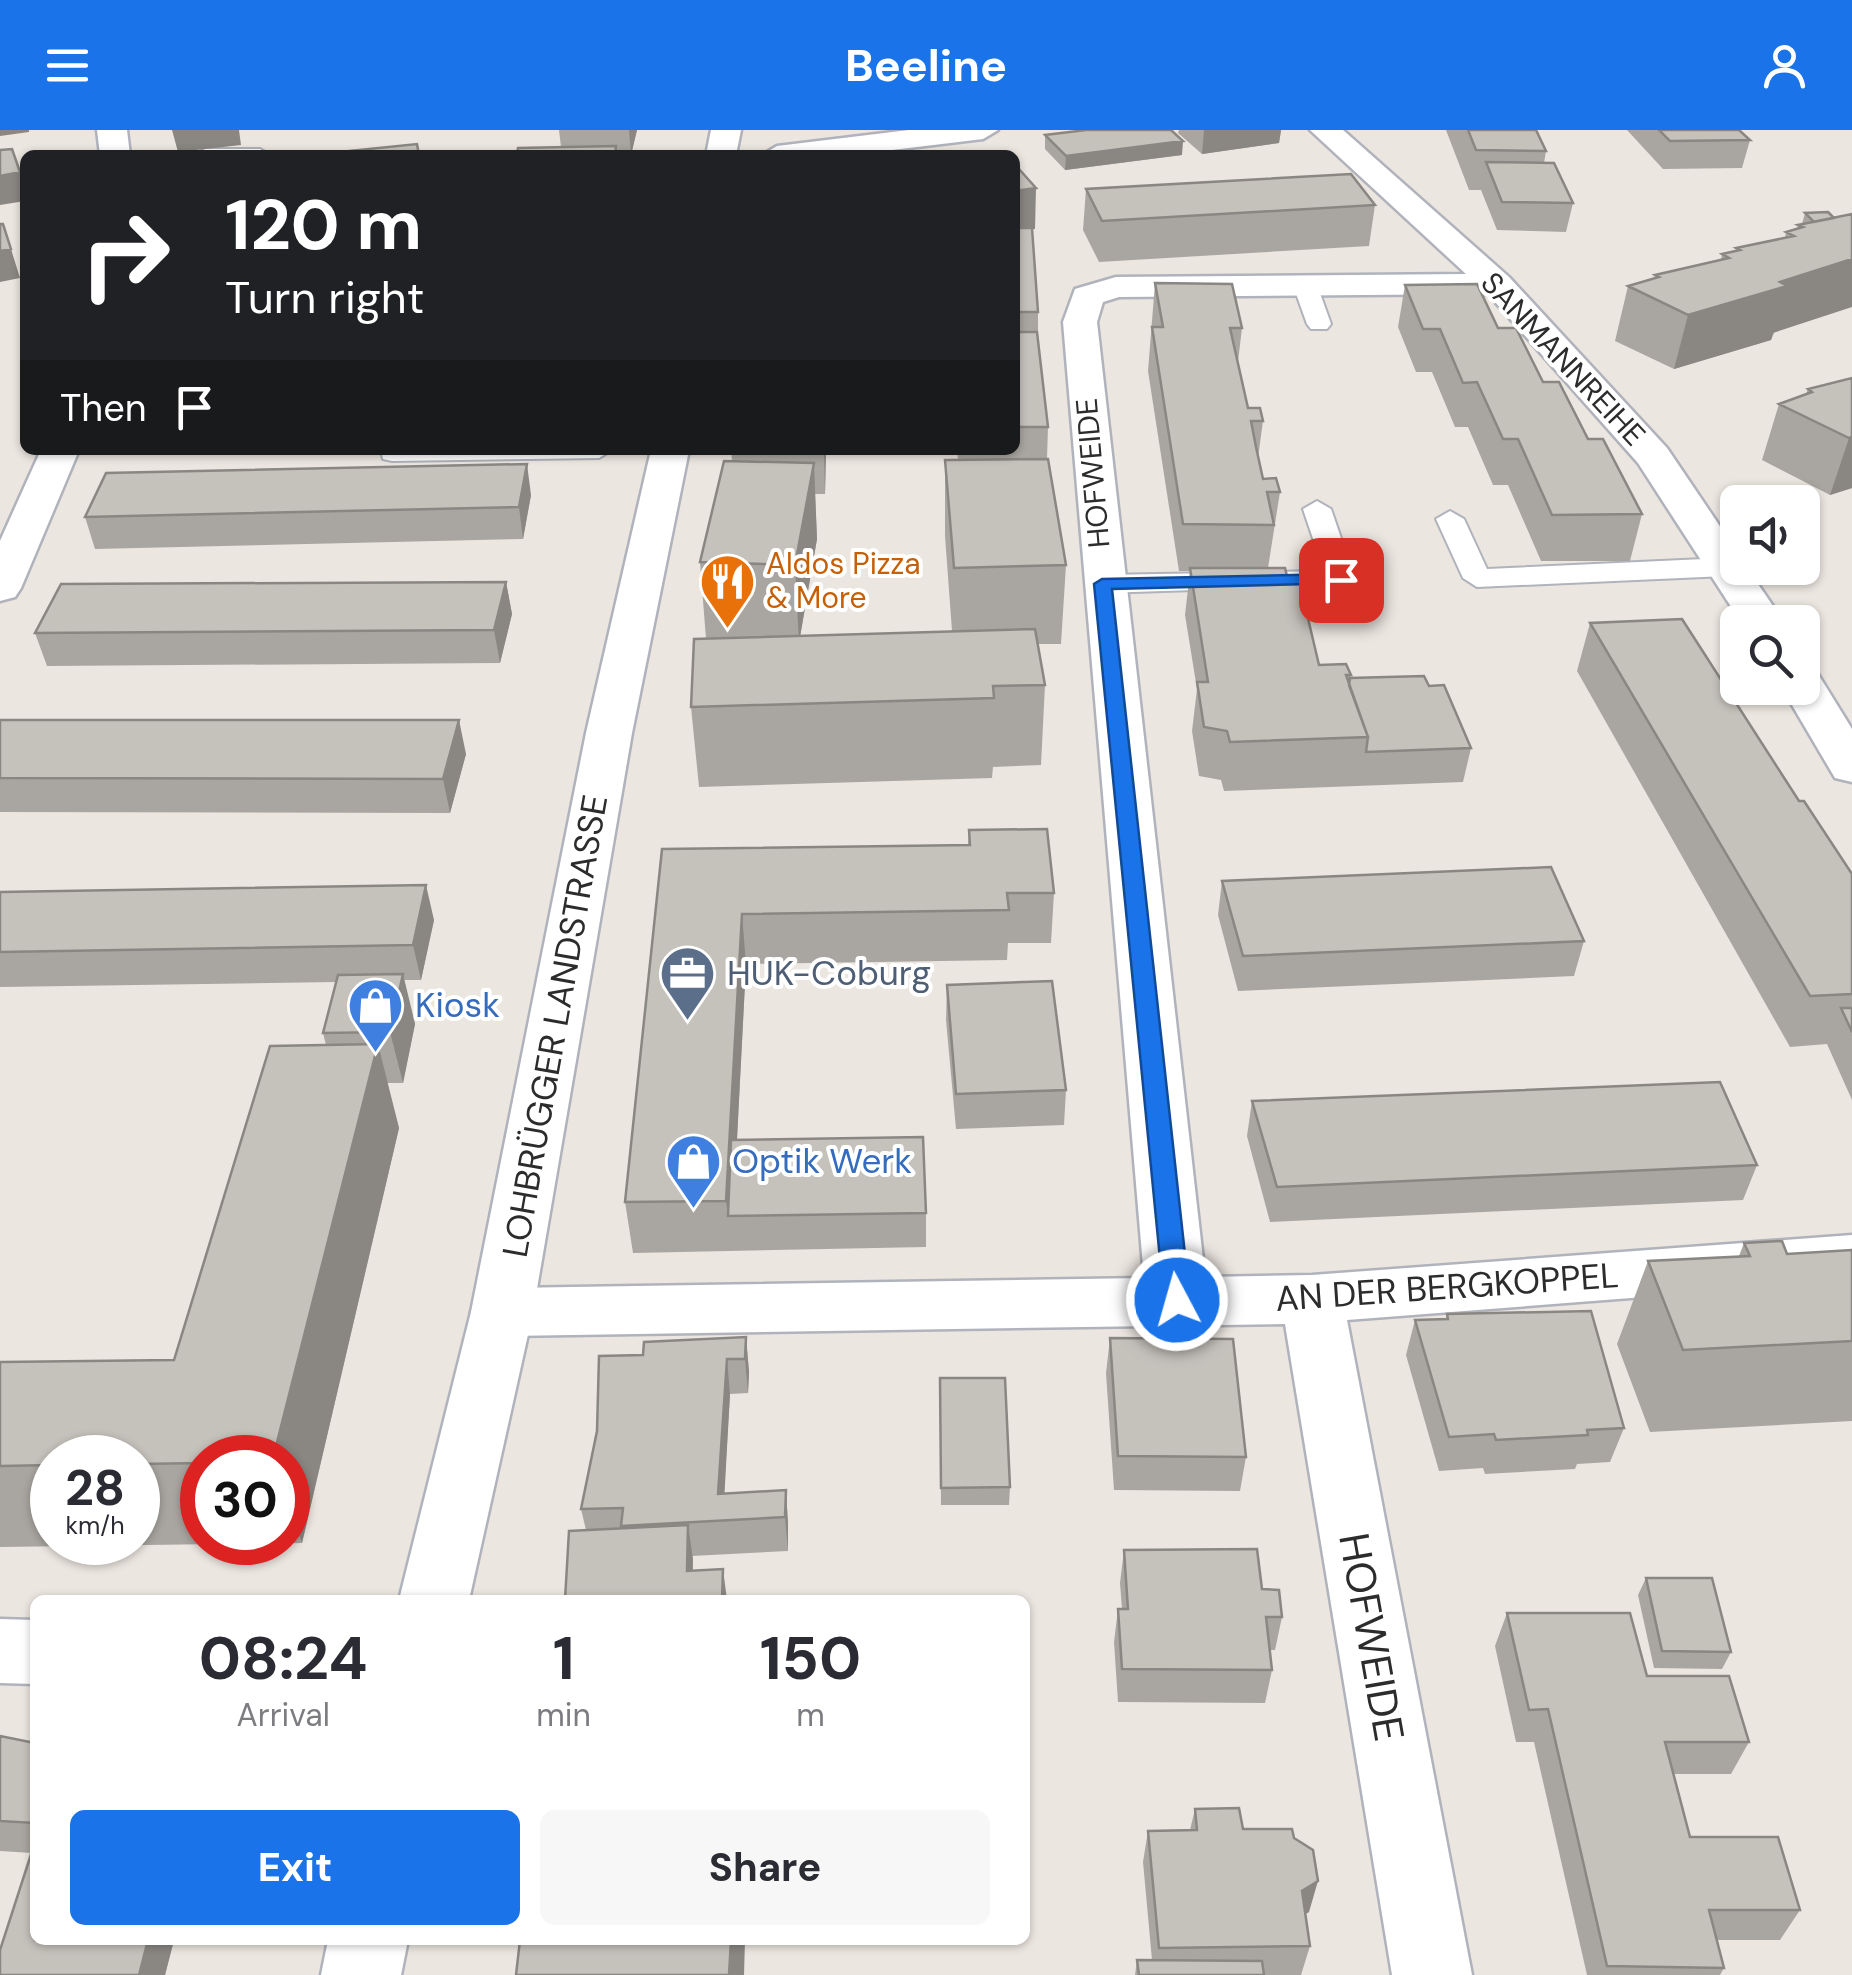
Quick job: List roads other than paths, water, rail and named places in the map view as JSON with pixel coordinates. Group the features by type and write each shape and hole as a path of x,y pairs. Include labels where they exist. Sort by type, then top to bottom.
{"street":[{"path":"819,150 984,130"},
{"name":"SANMANNREIHE","path":"1325,130 1497,284 1653,456 1720,558"},
{"name":"HOFWEIDE","path":"1177,1300 1102,584 1080,322 1086,296 1116,287 1312,305 1497,284"},
{"path":"0,588 58,455"},
{"name":"LOHBRÜGGER LANDSTRASSE","path":"435,1595 502,1312 608,733 669,455"},
{"path":"1814,705 1852,768"},
{"name":"AN DER BERGKOPPEL","path":"502,1312 1312,1298 1852,1258"},
{"name":"HOFWEIDE","path":"1312,1298 1432,1975"},
{"path":"0,1651 30,1652"},
{"path":"362,1975 367,1945"}],"lane":[{"path":"1102,584 1341,580 1317,509"},
{"path":"1450,520 1477,578 1720,567"}],"place":[{"name":"Aldos Pizza & More","path":"727,630"},
{"name":"HUK-Coburg","path":"688,1022"},
{"name":"Kiosk","path":"376,1054"},
{"name":"Optik Werk","path":"693,1210"}]}
